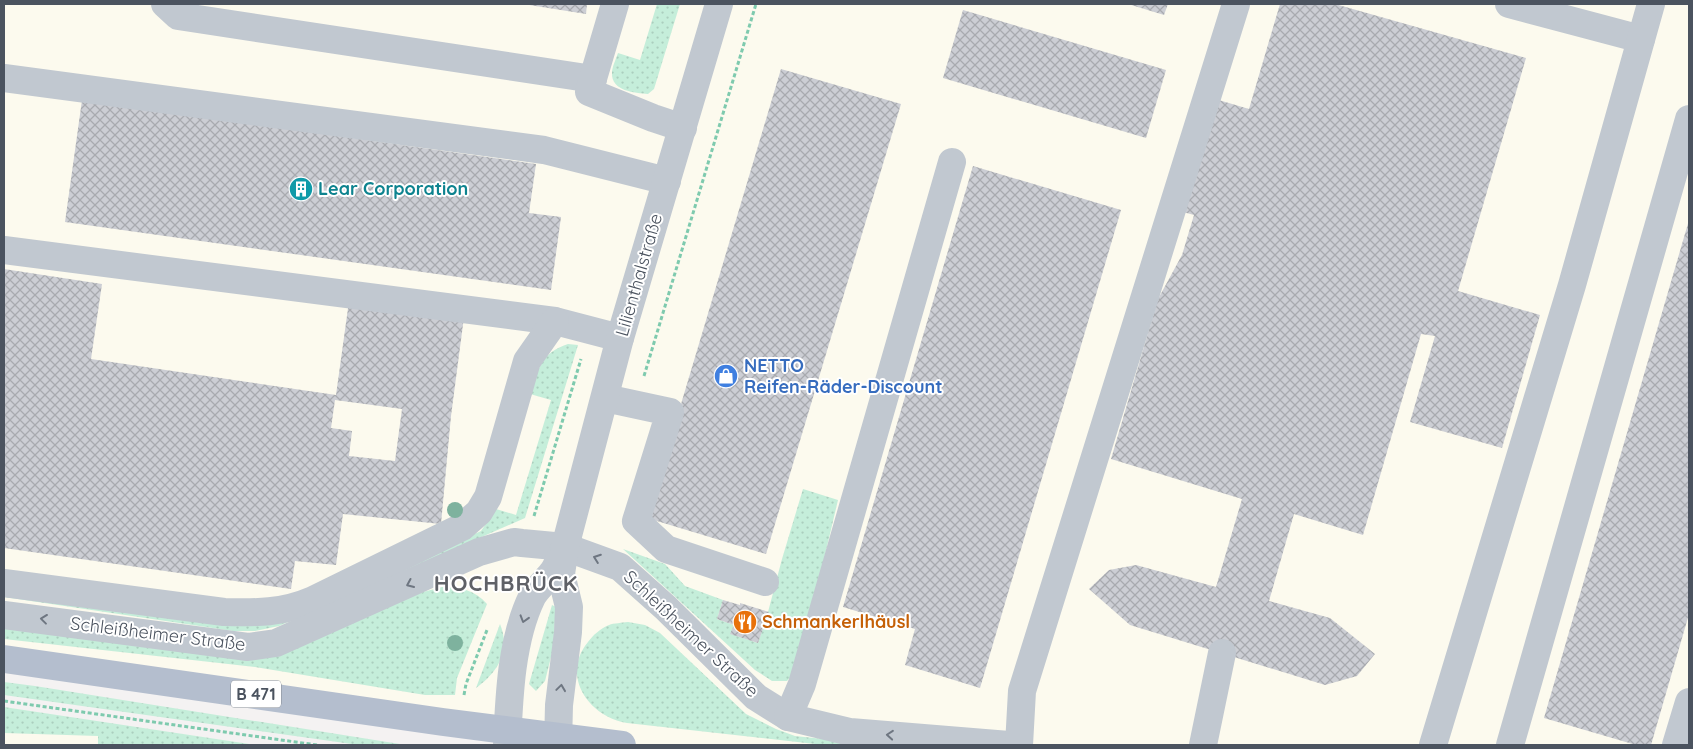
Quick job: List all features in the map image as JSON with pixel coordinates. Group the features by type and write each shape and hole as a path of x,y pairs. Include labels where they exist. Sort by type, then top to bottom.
{"main road":[{"name":"B 471","path":"4,659 458,724 508,737 622,745"}],"street":[{"path":"165,4 178,16 593,79"},
{"path":"615,4 589,92 683,128"},
{"name":"Lilienthalstraße","path":"558,741 559,705 568,632 569,607 561,574 565,547 620,338 719,4"},
{"path":"1019,745 1022,691 1236,4"},
{"path":"1509,4 1641,38"},
{"path":"1433,745 1572,285 1651,4"},
{"path":"4,78 544,150 667,181"},
{"path":"1510,745 1689,118"},
{"path":"788,717 802,684 952,162"},
{"path":"4,250 555,321 620,338"},
{"path":"4,583 224,612 258,614 296,607 313,600 462,527 479,512 488,496 527,361 555,321"},
{"path":"604,398 670,412 636,521 666,549 766,582"},
{"name":"Schleißheimer Straße","path":"4,614 248,647 276,643 479,552 514,542 565,547 620,567 666,608 756,697 788,717 850,732 1009,745"},
{"name":"Lilienthalstraße","path":"508,737 514,662 523,618 533,595 553,572 565,547"},
{"path":"1203,745 1222,653"},
{"path":"1676,745 1689,702"}],"path":[{"path":"635,404 756,4"},
{"path":"458,724 466,684 490,622"},
{"path":"4,701 317,745"}],"shaded area":[{"path":"4,4 1689,4 1689,745 608,745 4,663"},
{"path":"4,707 98,722 256,745 4,745"}],"green space":[{"path":"657,4 680,4 654,89 648,94 625,90 615,84 613,79 612,71 615,60 618,53 640,60"},
{"path":"568,344 578,345 525,518 279,626 255,631 233,631 4,597 4,590 252,624 353,590 481,531 496,509 516,515 551,400 530,394 538,370 546,357"},
{"path":"803,489 838,500 798,669 787,681 772,681 755,670 623,549 665,564 685,586 723,600 717,619 734,625 731,634 758,643"},
{"path":"442,587 467,590 477,595 487,604 457,678 455,695 425,695 255,667 4,639 4,624 243,659 423,592"},
{"path":"552,605 556,607 553,649 545,681 536,691 529,684"},
{"path":"628,622 645,625 660,633 746,714 776,729 795,736 880,745 824,745 627,723 613,719 601,713 583,693 578,681 577,668 580,655 594,635 609,625"},
{"path":"500,624 504,643 500,660 491,675 476,688"},
{"path":"4,682 406,745 359,745 4,695"},
{"path":"4,707 256,745 98,745 98,736 4,733"}],"building":[{"path":"523,4 587,4 586,14"},
{"path":"1128,4 1168,4 1164,15"},
{"path":"1280,4 1335,4 1526,58 1458,291 1540,315 1502,448 1410,422 1435,336 1421,334 1363,535 1294,514 1269,601 1330,618 1375,654 1357,676 1325,685 1130,625 1089,589 1109,570 1136,565 1216,587 1242,499 1111,459 1158,299 1182,255 1194,215 1179,211 1212,98 1249,109"},
{"path":"963,10 1166,70 1146,138 943,78"},
{"path":"781,69 901,104 766,554 647,518"},
{"name":"Lear Corporation","path":"82,100 536,164 529,213 561,217 551,290 65,222"},
{"path":"973,166 1121,210 980,688 905,665 915,629 843,607"},
{"path":"1689,220 1689,614 1651,745 1636,745 1544,718"},
{"path":"4,269 102,284 91,359 336,395 349,301 464,317 451,416 441,524 343,514 336,565 295,561 291,589 4,548","holes":["335,400 402,409 395,461 349,456 352,431 331,428"]},
{"name":"Schmankerlhäusl","path":"723,600 769,612 758,643 730,634 734,625 717,619"}],"place":[{"name":"Lear Corporation","path":"301,189"},
{"name":"NETTO Reifen-Räder-Discount","path":"726,376"},
{"name":"Schmankerlhäusl","path":"745,622"}],"district":[{"name":"HOCHBRÜCK","path":"506,583"}]}
